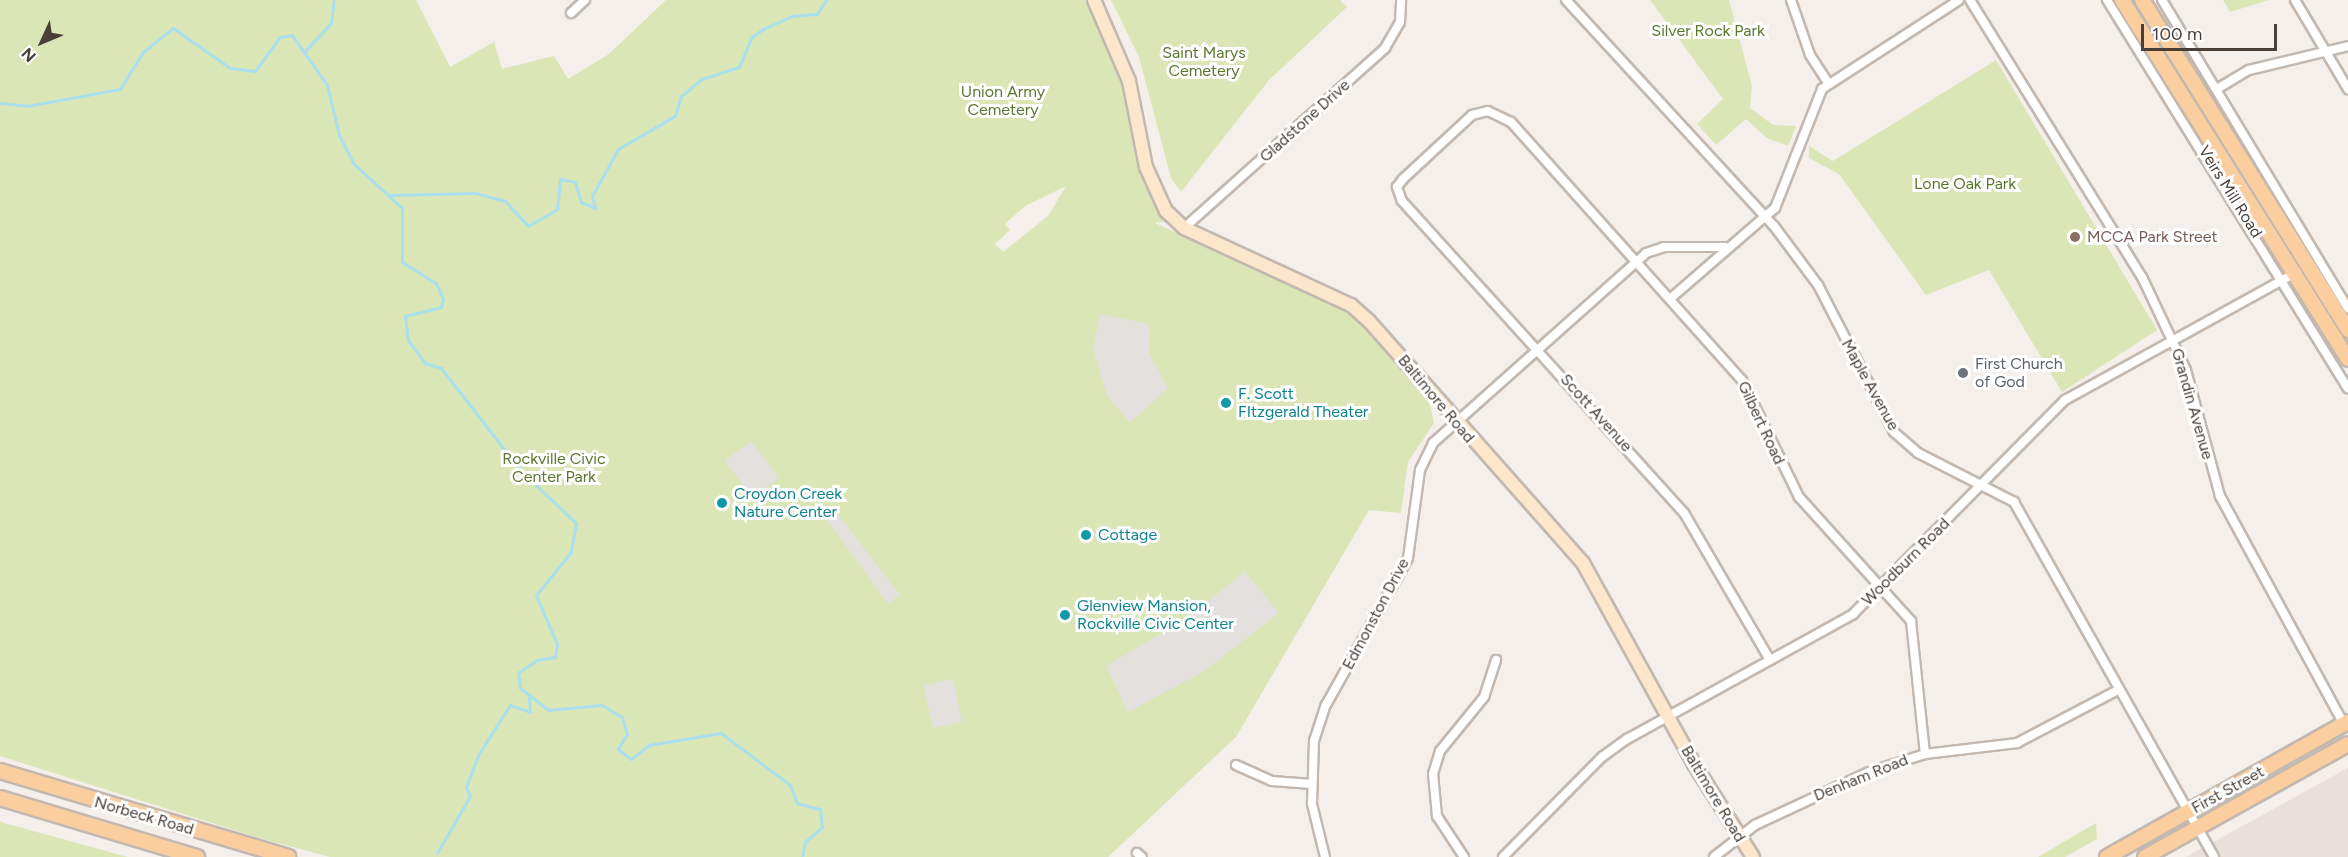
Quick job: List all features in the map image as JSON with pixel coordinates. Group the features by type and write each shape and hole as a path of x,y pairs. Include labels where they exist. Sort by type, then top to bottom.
{"main road":[{"name":"Veirs Mill Road","path":"2122,0 2290,277 2348,359"},
{"name":"Veirs Mill Road","path":"2142,0 2348,330"},
{"name":"First Street","path":"2107,857 2346,723"},
{"name":"First Street","path":"2145,857 2348,744"},
{"name":"Norbeck Road","path":"0,771 288,857"},
{"name":"Norbeck Road","path":"0,798 197,857"}],"street":[{"path":"571,13 585,0"},
{"name":"Baltimore Road","path":"1094,0 1129,81 1154,192 1184,228 1351,305 1583,563 1668,716 1752,857"},
{"name":"Gladstone Drive","path":"1184,228 1384,48 1400,22 1401,0"},
{"name":"Maple Avenue","path":"1566,0 1763,216 1818,285 1894,432 1918,453 2004,494 2022,514 2118,690 2214,857"},
{"path":"1791,0 1810,55 1828,83"},
{"path":"1671,298 1779,200 1828,83 1959,0"},
{"name":"Grandin Avenue","path":"1970,0 2142,277 2174,339 2220,496 2346,723"},
{"name":"Veirs Mill Road","path":"2107,0 2290,277 2348,388"},
{"path":"2162,0 2348,308"},
{"path":"2295,0 2348,89"},
{"path":"2217,89 2249,70 2348,46"},
{"name":"Gilbert Road","path":"1397,187 1472,115 1488,111 1511,122 1671,298 1742,380 1799,496 1911,621 1925,754"},
{"name":"Scott Avenue","path":"1397,187 1402,201 1684,513 1770,660"},
{"name":"Edmonston Drive","path":"1325,857 1312,784 1314,741 1326,705 1408,558 1423,460 1455,423 1636,261 1664,247 1725,247"},
{"name":"Woodburn Road","path":"1503,857 1602,757 1668,716 1853,614 1882,589 2065,400 2308,266"},
{"path":"1464,857 1437,816 1433,774 1440,750 1484,697 1496,660"},
{"name":"Denham Road","path":"1714,857 1755,825 1869,772 1925,754 2018,743 2118,690"},
{"path":"1236,765 1272,781 1312,784"}],"shaded area":[{"path":"1100,314 1150,324 1149,353 1168,388 1130,423 1107,396 1093,349"},
{"path":"751,441 779,478 752,498 725,461"},
{"path":"834,509 900,595 888,604 825,517"},
{"path":"1245,571 1279,613 1203,672 1128,712 1106,666 1189,617"},
{"path":"953,679 962,722 933,728 924,685"},
{"path":"2348,768 2348,857 2186,857"}],"green space":[{"name":"Rockville Civic Center Park","path":"0,0 416,0 450,67 494,42 502,69 554,56 568,79 609,54 666,0 1094,0 1113,37 1146,167 1175,220 1155,223 1348,309 1430,404 1434,423 1408,462 1401,513 1369,510 1236,737 1108,857 330,857 259,838 0,756","holes":["1066,186 1049,215 1003,252 995,244 1010,230 1005,224 1025,206"]},
{"name":"Saint Marys Cemetery","path":"1111,0 1340,0 1347,7 1269,80 1181,192 1171,178 1139,57"},
{"name":"Silver Rock Park","path":"1650,0 1729,0 1752,86 1750,108 1773,125 1796,126 1788,146 1767,138 1746,119 1716,145 1697,124 1723,99"},
{"path":"2223,0 2269,0 2230,12"},
{"name":"Lone Oak Park","path":"1996,60 2157,330 2062,392 1989,270 1926,295 1839,174 1809,158 1809,146 1833,161"},
{"path":"0,821 4,823 128,857 0,857"},
{"path":"2096,823 2097,839 2065,857 2038,857"}],"waterway":[{"path":"304,52 331,23 334,0"},
{"path":"391,195 475,193 505,201 528,226 557,209 560,179 575,182 581,202 595,208 592,196 618,149 675,116 681,96 702,79 739,67 752,37 763,29 792,16 817,14 826,0"},
{"path":"0,103 27,106 120,89 143,52 173,28 230,68 255,71 280,37 292,35 327,85 339,135 353,163 402,208 402,262 436,283 443,299 441,307 405,316 408,340 425,363 441,368 522,472 576,523 571,552 536,595 557,644 555,657 537,660 518,673 520,688 548,710 602,705 622,717 627,734 618,749 631,759 649,745 721,733 790,785 797,803 820,809 822,827 805,842 802,857"},
{"path":"437,853 470,796 466,787 478,755 510,705 530,712 529,698"}],"place":[{"name":"MCCA Park Street","path":"2075,237"},
{"name":"First Church of God","path":"1963,373"},
{"name":"F. Scott FItzgerald Theater","path":"1226,403"},
{"name":"Croydon Creek Nature Center","path":"722,503"},
{"name":"Cottage","path":"1086,535"},
{"name":"Glenview Mansion, Rockville Civic Center","path":"1065,615"}],"park label":[{"name":"Union Army Cemetery","path":"1003,101"}]}
